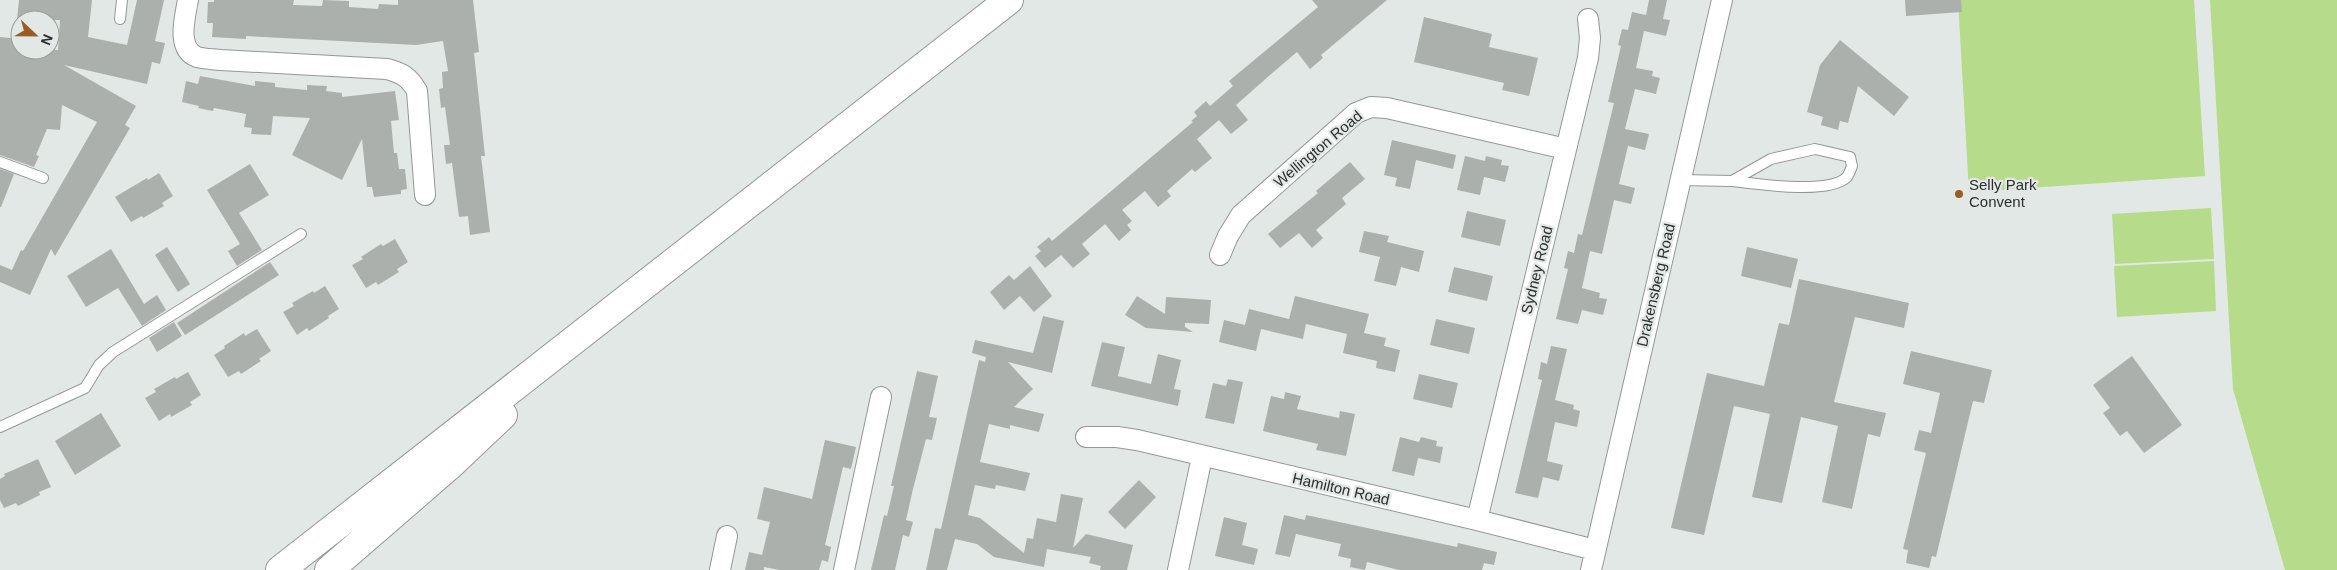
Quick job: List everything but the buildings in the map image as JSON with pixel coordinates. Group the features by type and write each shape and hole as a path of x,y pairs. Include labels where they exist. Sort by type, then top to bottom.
{"highway":[{"path":"280,570 1010,0"},
{"path":"330,570 448,467 519,400 583,334"}],"street":[{"path":"188,0 184,42 188,52 198,57 221,60 387,69 400,73 410,79 417,91 425,195"},
{"name":"Drakensberg Road","path":"1591,570 1722,0"},
{"name":"Sydney Road","path":"1477,520 1588,58 1590,38 1588,18"},
{"name":"Wellington Road","path":"1220,255 1228,236 1241,216 1356,113 1371,107 1388,108 1566,149"},
{"path":"844,570 881,397"},
{"name":"Hamilton Road","path":"1086,437 1137,440 1202,457 1477,520 1595,550"},
{"path":"1178,570 1202,457"},
{"path":"720,570 727,536"}],"lane":[{"path":"120,19 122,0"},
{"path":"1680,180 1732,181 1782,188 1835,184 1847,176 1852,166 1850,157 1816,148 1771,159 1732,181"},
{"path":"0,162 43,178"},
{"path":"0,428 85,388 106,357 301,234"}],"green space":[{"path":"1958,0 2194,0 2205,176 1969,192"},
{"path":"2210,0 2337,0 2337,570 2285,570 2233,389"},
{"path":"2211,208 2214,259 2115,264 2112,214"},
{"path":"2214,261 2216,311 2117,317 2114,266"}],"place":[{"name":"Selly Park Convent","path":"1959,194"}]}
